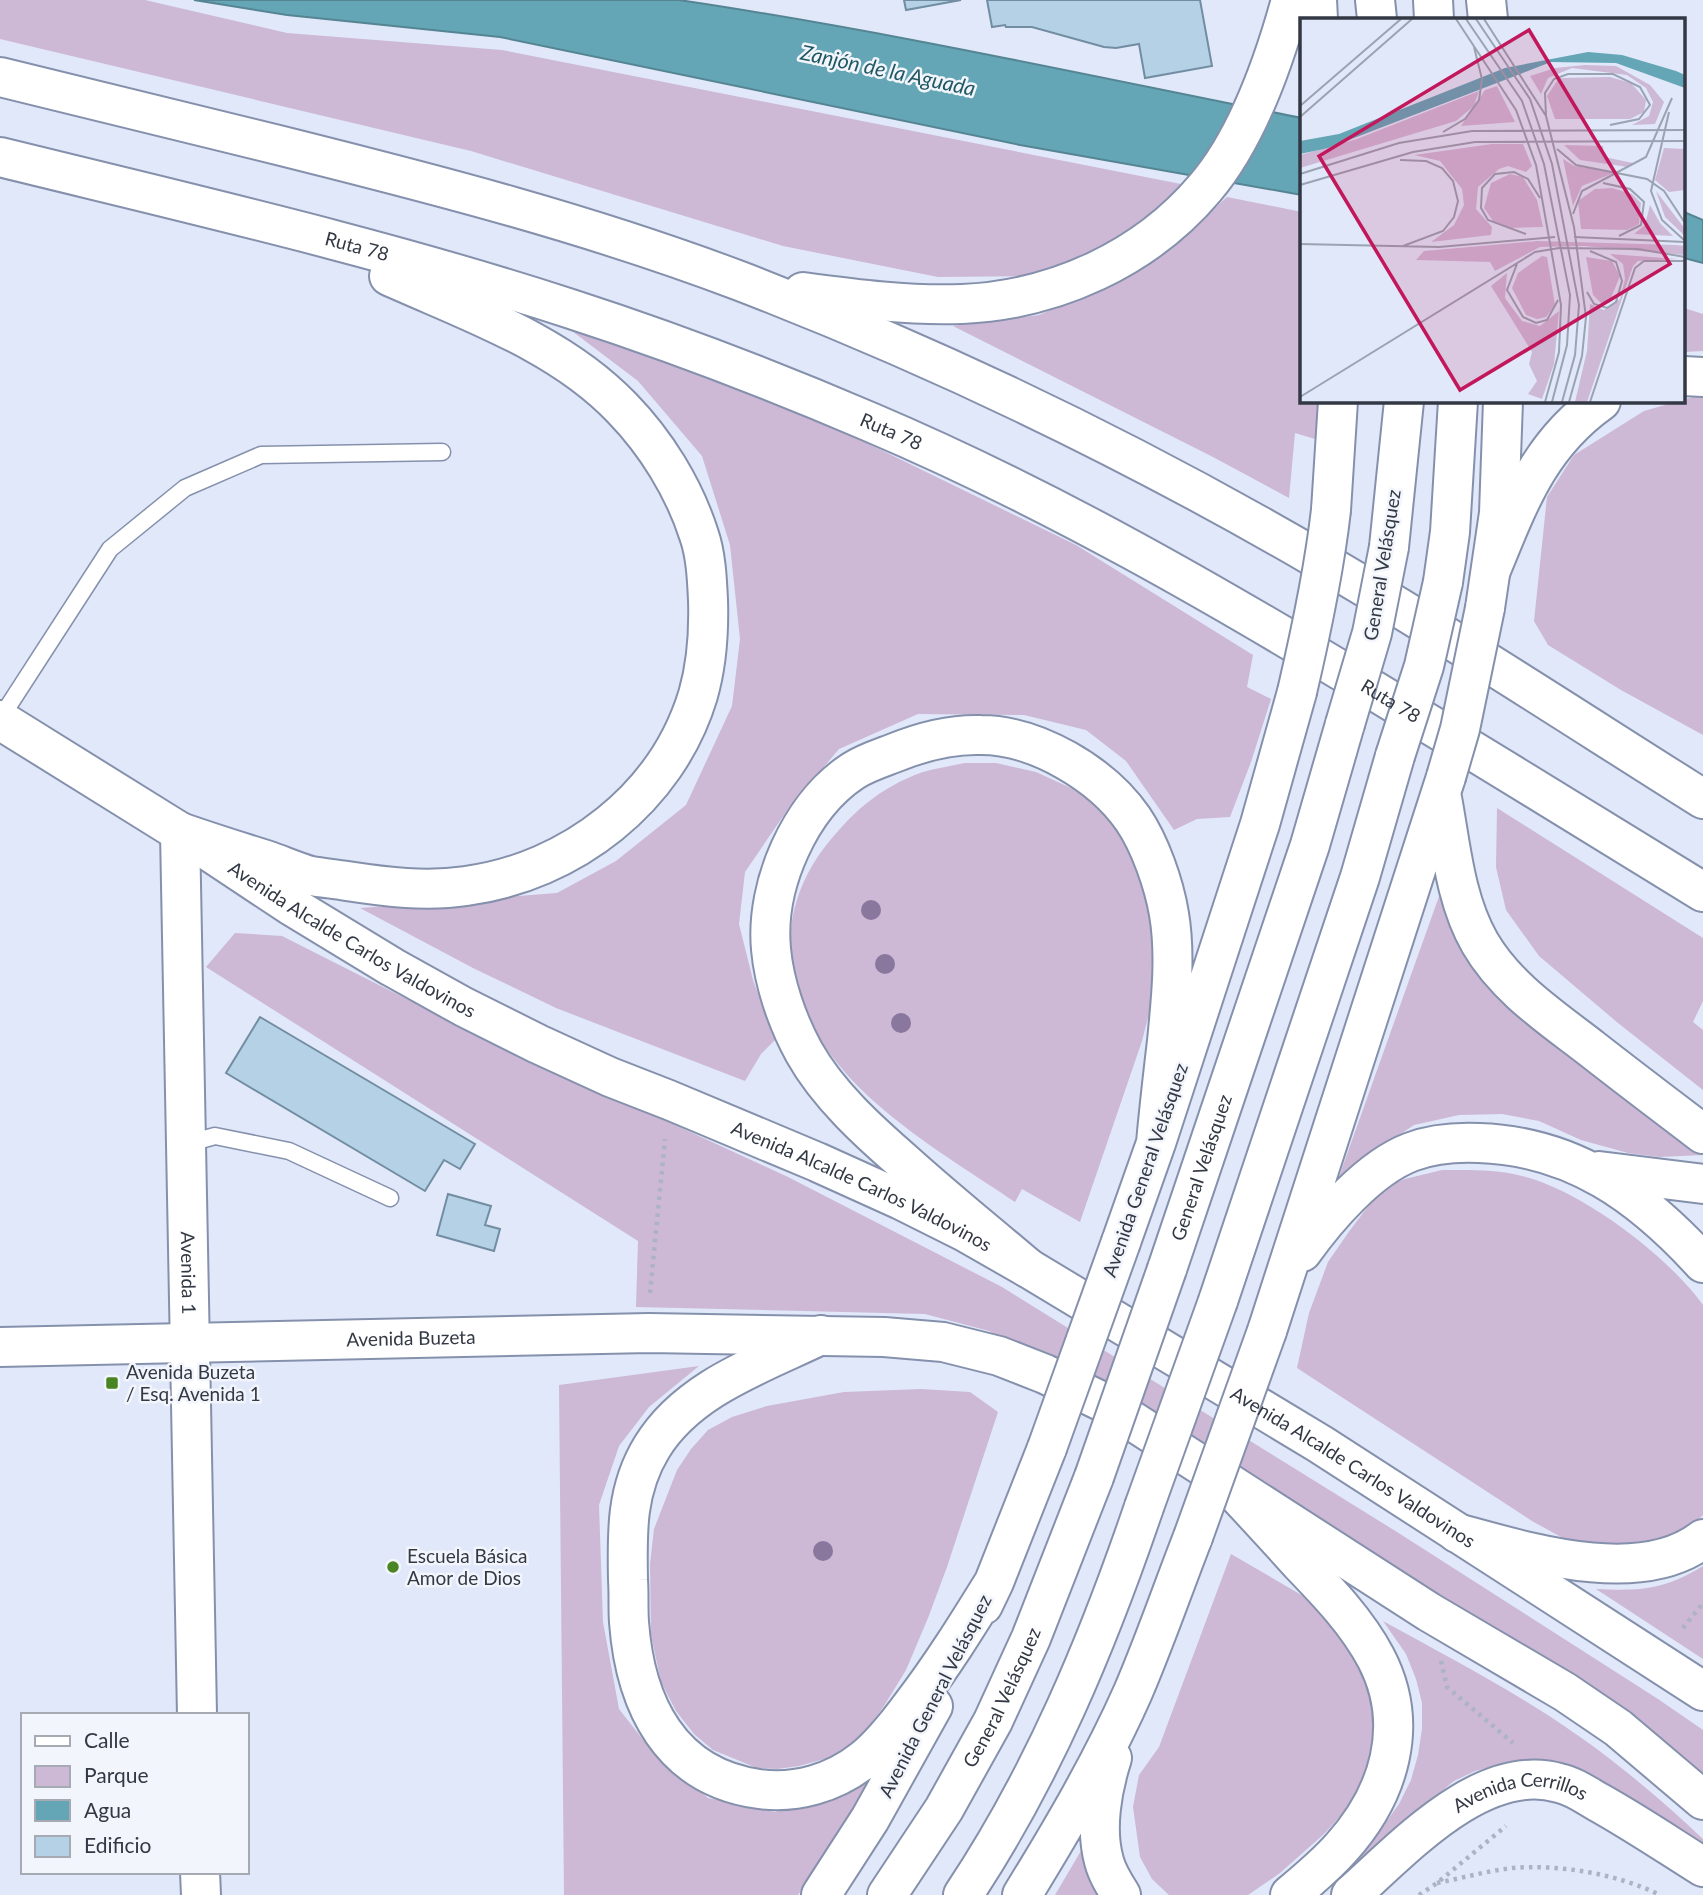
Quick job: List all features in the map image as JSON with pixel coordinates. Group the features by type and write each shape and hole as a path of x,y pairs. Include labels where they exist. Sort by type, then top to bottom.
{"main road":[{"path":"739,281 860,300 949,304 1004,300 1044,292 1083,278 1120,259 1152,238 1181,214 1207,187 1228,155 1261,90 1291,0"},
{"path":"1317,0 1318,18"},
{"path":"1375,0 1377,18"},
{"path":"1433,0 1434,18"},
{"path":"1486,0 1488,18"},
{"path":"0,77 510,205 611,236 739,281 872,335 1003,394 1228,509 1414,617 1703,799"},
{"name":"Ruta 78","path":"0,157 275,225 474,279 666,341 874,423 1086,524 1201,588 1703,892"},
{"path":"180,832 311,876 423,889 466,886 508,877 548,862 585,842 616,820 646,791 668,759 685,726 698,696 705,662 709,625 707,578 700,537 667,465 622,407 590,379 551,353 508,330 275,225"},
{"name":"Avenida General Velásquez","path":"821,1895 909,1752 994,1582 1047,1448 1156,1143 1260,824 1297,692 1326,555 1338,402"},
{"name":"General Velásquez","path":"887,1895 943,1809 993,1721 1037,1626 1094,1477 1167,1269 1310,845 1373,633 1389,547 1404,402"},
{"path":"963,1895 1014,1811 1064,1712 1117,1586 1218,1301 1360,877 1424,666 1443,582 1450,532 1458,402"},
{"path":"1121,1895 1111,1880 1100,1843 1109,1767 1133,1692 1193,1537 1267,1331 1444,785 1460,729 1491,570 1499,513 1503,402"},
{"path":"1491,570 1522,494 1537,467 1570,426 1600,402"},
{"name":"Avenida Alcalde Carlos Valdovinos","path":"0,720 180,832 290,905 452,1000 610,1077 817,1162 901,1200 1028,1268 1320,1444 1703,1691"},
{"path":"1028,1268 856,1117 827,1085 804,1053 788,1018 771,948 771,915 777,883 789,850 807,818 827,792 854,771 917,744 982,734 1042,748 1105,787 1133,819 1161,881 1169,915 1172,959 1170,1009 1156,1143"},
{"path":"1444,785 1458,882 1466,912 1479,941 1496,967 1546,1014 1703,1135"},
{"name":"Avenida 1","path":"180,832 197,1713"},
{"path":"1286,1275 1318,1229 1350,1195 1379,1170 1409,1153 1439,1145 1468,1143 1497,1143 1529,1148 1590,1170 1650,1212 1703,1262"},
{"path":"1590,1170 1703,1184"},
{"name":"Avenida Buzeta","path":"0,1347 649,1333 821,1335"},
{"path":"994,1582 928,1685 902,1720 863,1760 842,1774 819,1784 794,1789 744,1787 720,1779 698,1767 679,1751 662,1732 640,1687 629,1623 628,1546 633,1489 652,1447 666,1428 699,1396 821,1335 943,1342 999,1356 1045,1374 1102,1402 1429,1612 1565,1692 1618,1728 1703,1800"},
{"path":"1221,1477 1343,1610 1357,1629 1377,1659 1389,1693 1393,1717 1393,1742 1389,1764 1382,1786 1359,1826 1342,1848 1290,1895"},
{"path":"1457,1533 1518,1549 1593,1563 1648,1561 1671,1555 1703,1539"},
{"path":"1022,1895 1094,1768 1133,1692"},
{"name":"Avenida Cerrillos","path":"1351,1895 1426,1828 1453,1808 1478,1793 1516,1781 1559,1783 1583,1793 1703,1867"},
{"path":"200,1874 201,1895"}],"lane":[{"path":"0,720 110,549 185,488 261,455 442,452"},
{"path":"186,1144 215,1136 289,1152 390,1198"}],"path":[{"path":"650,1293 669,1100"},
{"path":"1683,1628 1703,1603"},
{"path":"1429,1612 1447,1687 1559,1783"},
{"path":"1419,1895 1506,1825"},
{"path":"1437,1883 1512,1868 1550,1868 1611,1876 1660,1895"}],"green space":[{"path":"0,0 145,0 287,33 502,50 1186,185 1105,252 1037,276 938,277 783,246 471,151 0,39"},
{"path":"1227,197 1300,212 1300,402 1319,402 1315,439 1295,433 1289,498 953,326 1039,315 1116,281 1177,242"},
{"path":"1686,309 1703,314 1703,351 1686,352"},
{"path":"568,328 801,411 1076,545 1253,655 1247,687 1271,699 1230,817 1197,819 1174,830 1126,761 1086,730 1024,715 918,714 839,749 786,812 745,872 739,924 753,980 775,1040 761,1054 745,1081 556,1008 360,908 557,893 616,861 686,805 732,706 740,639 730,545 702,456 638,381"},
{"path":"1703,394 1703,735 1621,690 1548,645 1534,621 1547,497 1574,455 1644,411 1675,402 1686,402 1686,399"},
{"path":"965,763 996,763 1036,772 1073,789 1102,807 1122,827 1155,914 1153,998 1142,1041 1080,1222 1022,1189 1015,1202 895,1119 842,1069 820,1040 799,995 790,940 794,909 812,865 821,852 854,814 879,794 923,772"},
{"path":"1497,808 1703,938 1703,1001 1693,1022 1703,1030 1703,1090 1539,956 1506,910 1496,867"},
{"path":"1442,888 1703,1149 1703,1155 1659,1157 1628,1153 1581,1140 1539,1121 1502,1114 1459,1115 1414,1125 1384,1145 1330,1202"},
{"path":"235,933 282,936 452,1022 788,1177 1002,1287 1397,1532 1703,1730 1703,1780 1561,1675 1260,1479 989,1331 925,1314 636,1307 638,1241 206,967"},
{"path":"1442,1170 1482,1170 1512,1174 1570,1195 1622,1227 1646,1246 1688,1286 1703,1305 1703,1515 1691,1527 1636,1552 1570,1542 1532,1521 1297,1368 1309,1313 1328,1262 1348,1233 1381,1189 1405,1179"},
{"path":"699,1366 649,1407 619,1446 599,1505 603,1622 619,1709 655,1755 708,1798 775,1812 876,1780 798,1895 564,1895 559,1385"},
{"path":"921,1389 970,1392 998,1412 947,1567 906,1670 868,1728 851,1744 828,1758 799,1766 757,1768 713,1750 694,1734 676,1711 661,1682 651,1635 650,1564 654,1529 677,1470 708,1430 732,1417 767,1406 844,1392"},
{"path":"1231,1554 1310,1600 1354,1643 1380,1721 1361,1788 1324,1834 1280,1873 1248,1895 1169,1895 1152,1879 1140,1857 1133,1807 1139,1775 1159,1747"},
{"path":"1703,1566 1703,1659 1596,1589 1652,1587 1676,1580"},
{"path":"1383,1621 1510,1692 1599,1750 1703,1839 1703,1856 1525,1765 1500,1764 1475,1771 1454,1781 1321,1895 1310,1895 1384,1825 1411,1780 1418,1755 1422,1703 1416,1679 1406,1654"},
{"path":"1085,1844 1105,1895 1055,1895"}],"water":[{"name":"Zanjón de la Aguada","path":"194,0 679,0 757,12 991,55 1300,118 1300,195 1020,145 500,37 287,15"},
{"path":"1686,213 1703,220 1703,263 1686,259"}],"building":[{"path":"904,0 961,0 906,10"},
{"path":"987,0 1200,0 1212,66 1145,78 1139,44 1104,47 1032,27 992,27"},
{"path":"260,1017 475,1144 460,1169 444,1160 425,1191 226,1073"},
{"path":"448,1194 491,1206 485,1225 500,1229 494,1251 437,1235"}],"place":[{"name":"Avenida Buzeta / Esq. Avenida 1","path":"112,1383"},
{"name":"Escuela Básica Amor de Dios","path":"393,1567"}]}
